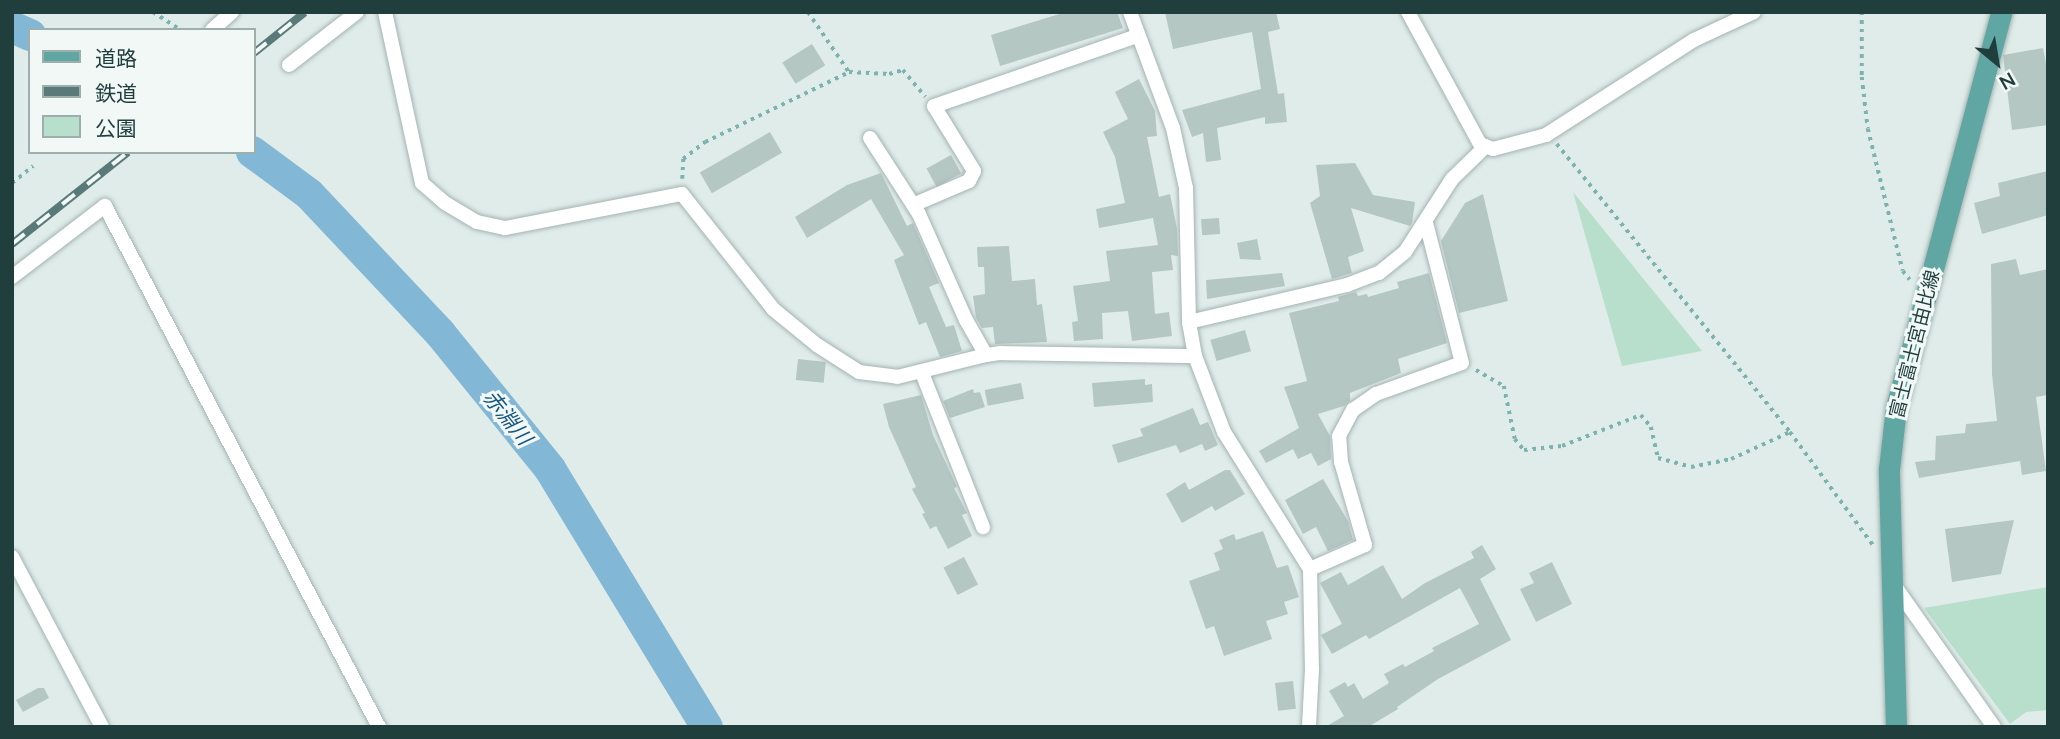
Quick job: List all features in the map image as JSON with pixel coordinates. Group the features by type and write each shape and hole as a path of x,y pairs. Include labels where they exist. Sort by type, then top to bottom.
{"main road":[{"name":"富士富士宮由比線","path":"1896,727 1889,469 1896,408 2001,12"}],"street":[{"path":"214,28 232,12"},
{"path":"289,65 357,12"},
{"path":"386,12 422,183 445,204 477,222 505,228 682,194 773,309 817,345 859,372 897,377 1001,352 1195,356"},
{"path":"1130,12 1173,128 1186,188 1189,322 1195,356 1224,432 1243,467 1290,533 1310,569 1312,669 1309,727"},
{"path":"1408,12 1480,144 1493,149 1549,134 1694,40 1754,12"},
{"path":"913,205 969,181 974,171 934,106 1137,36"},
{"path":"870,138 913,205 966,320 986,355"},
{"path":"1189,322 1347,285 1378,273 1405,252 1452,179 1486,146"},
{"path":"12,277 105,206 379,727"},
{"path":"1310,569 1365,545 1341,462 1339,436 1353,411 1376,394 1462,363 1426,223"},
{"path":"922,373 982,527"},
{"path":"12,557 102,727"},
{"path":"1892,581 1994,727"}],"path":[{"path":"153,12 178,28"},
{"path":"808,12 849,72"},
{"path":"1862,12 1862,77 1868,129 1903,271 1925,298"},
{"path":"682,194 683,159 705,142 849,72 888,74 903,70 934,106"},
{"path":"1549,134 1790,432 1877,550 1890,548"},
{"path":"12,183 33,166"},
{"path":"1462,363 1504,386 1515,439 1524,450 1562,446 1641,415 1651,427 1658,458 1691,467 1731,459 1790,432"}],"green space":[{"path":"1573,192 1702,351 1622,366"},
{"path":"2048,587 2048,710 2026,712 2010,724 1924,608"}],"building":[{"path":"1066,12 1117,12 1123,28 1000,66 991,35"},
{"path":"1165,12 1276,12 1280,29 1268,32 1278,94 1284,93 1287,122 1265,124 1265,117 1217,128 1221,160 1206,162 1203,133 1192,137 1182,110 1261,89 1252,32 1173,49"},
{"path":"812,44 825,65 796,84 782,63"},
{"path":"2043,48 2048,74 2048,125 2012,130 2003,55"},
{"path":"1139,79 1155,111 1157,136 1147,137 1159,197 1170,194 1177,229 1178,256 1171,255 1173,270 1152,272 1155,314 1169,312 1172,336 1132,341 1128,311 1102,313 1103,339 1074,341 1072,322 1078,321 1073,286 1110,281 1106,251 1158,245 1153,218 1099,228 1096,209 1125,203 1115,157 1103,132 1128,119 1115,92"},
{"path":"770,132 782,153 712,193 700,172"},
{"path":"951,155 961,173 937,187 927,169"},
{"path":"1355,163 1373,195 1415,202 1412,223 1410,226 1351,208 1364,251 1348,257 1352,273 1332,279 1310,203 1320,196 1316,165"},
{"path":"2048,171 2048,215 1982,234 1974,203 2000,196 1998,183"},
{"path":"881,173 907,226 913,223 939,283 929,287 946,327 954,325 962,351 940,357 926,322 919,325 894,260 904,255 871,199 807,238 795,217 847,185"},
{"path":"1483,194 1508,301 1459,313 1441,241 1465,203"},
{"path":"1219,218 1220,234 1202,235 1201,219"},
{"path":"1257,239 1261,260 1240,259 1237,243"},
{"path":"1009,246 1012,281 1035,279 1037,305 1042,304 1047,342 995,344 993,327 982,328 976,318 973,296 985,294 984,267 978,267 977,247"},
{"path":"2016,259 2020,275 2048,269 2048,395 2036,397 2046,471 2022,475 2020,461 1919,478 1915,462 1935,460 1936,436 1965,433 1966,424 1997,421 1992,374 1991,264"},
{"path":"1282,273 1285,286 1207,299 1206,280"},
{"path":"1429,273 1447,343 1398,359 1401,373 1350,393 1350,401 1344,406 1318,414 1330,436 1331,459 1318,466 1311,453 1298,459 1293,449 1266,463 1259,451 1299,428 1284,387 1307,381 1289,313 1339,301 1338,297 1356,292 1358,296 1367,294 1368,297 1399,288 1397,282"},
{"path":"1245,330 1251,351 1216,361 1210,340"},
{"path":"798,359 826,362 824,383 796,380"},
{"path":"1145,379 1145,385 1152,384 1153,402 1094,407 1092,383"},
{"path":"1021,383 1024,399 988,406 985,390"},
{"path":"973,389 974,393 980,392 985,407 950,418 943,401"},
{"path":"921,395 933,435 967,513 962,515 972,536 948,549 936,526 930,529 922,514 925,513 912,489 916,487 889,427 883,404"},
{"path":"1193,408 1200,425 1208,422 1218,445 1205,451 1202,444 1180,453 1176,445 1118,463 1112,445 1143,436 1140,429"},
{"path":"1225,470 1230,470 1245,494 1215,511 1212,506 1182,523 1166,494 1185,482 1189,490"},
{"path":"1323,479 1348,521 1353,540 1328,551 1316,527 1303,534 1285,500"},
{"path":"2014,520 2001,574 1952,582 1945,529"},
{"path":"1263,531 1277,568 1288,565 1299,597 1284,602 1288,614 1266,621 1272,639 1224,656 1214,626 1206,629 1189,581 1220,570 1214,553 1223,549 1219,540 1234,534 1236,540"},
{"path":"1482,545 1496,569 1480,579 1511,640 1438,679 1397,707 1398,709 1368,727 1325,727 1344,716 1329,691 1345,682 1348,687 1354,683 1363,699 1389,683 1384,674 1403,664 1405,667 1434,651 1432,648 1479,624 1460,588 1369,639 1366,635 1332,654 1321,635 1342,624 1320,583 1341,572 1348,585 1383,565 1402,599 1425,583 1474,558 1471,552"},
{"path":"964,557 978,585 958,595 944,567"},
{"path":"1552,562 1572,604 1536,622 1520,589 1534,583 1529,573"},
{"path":"1293,681 1296,709 1278,711 1275,683"},
{"path":"38,688 44,688 49,698 23,712 16,700"}],"waterway":[{"name":"赤淵川","path":"12,27 28,34"},
{"name":"赤淵川","path":"255,154 309,194 440,333 550,469 707,727"}],"railway":[{"path":"256,51 305,12"},
{"path":"12,244 125,154"}]}
